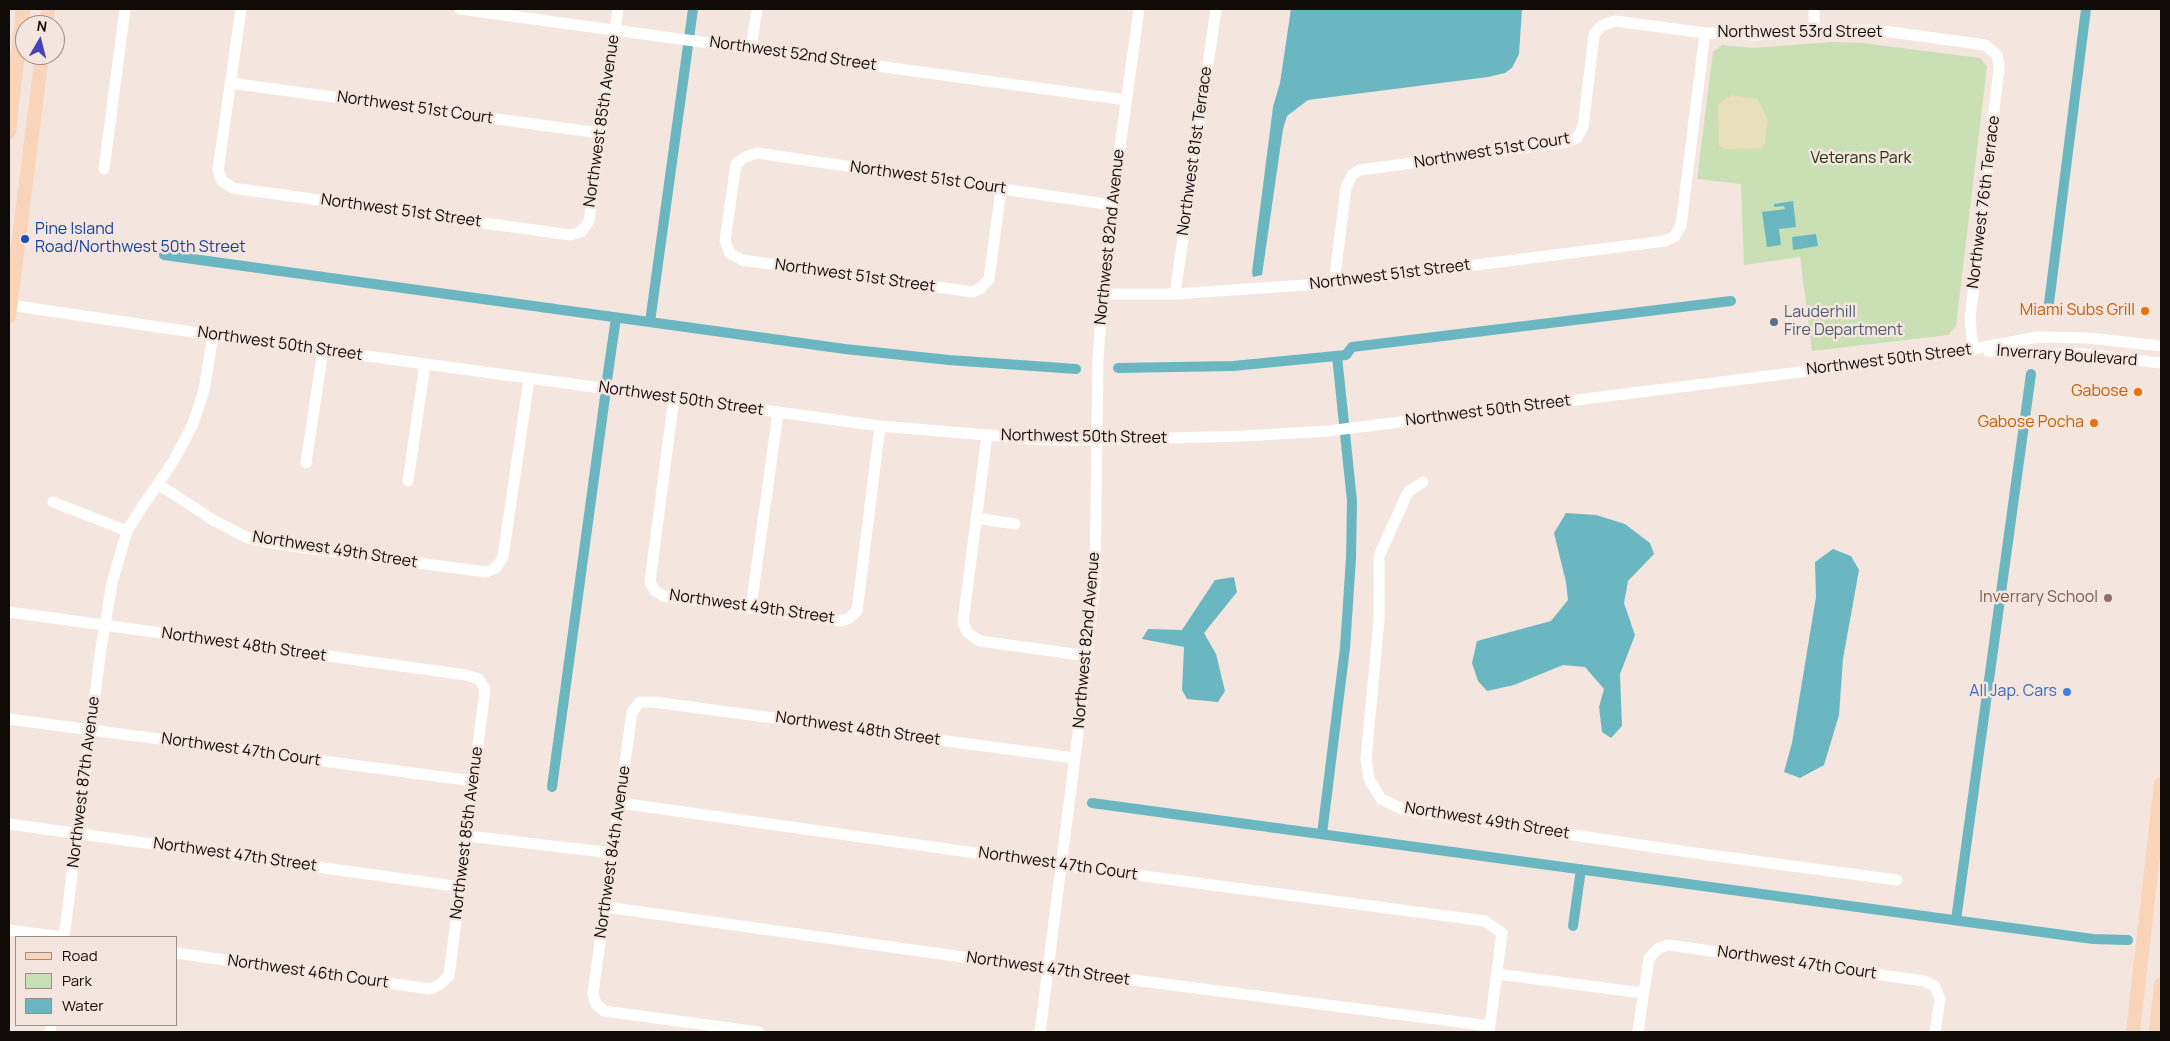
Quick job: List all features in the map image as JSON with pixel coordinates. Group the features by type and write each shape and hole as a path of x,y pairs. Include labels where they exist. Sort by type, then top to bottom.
{"main road":[{"path":"9,132 23,9"},
{"path":"9,309 41,65"},
{"path":"2133,1032 2161,784"},
{"path":"2156,1032 2161,986"}],"street":[{"path":"104,169 125,9"},
{"path":"230,82 241,9"},
{"name":"Northwest 52nd Street","path":"460,9 1126,100"},
{"name":"Northwest 85th Avenue","path":"581,232 589,221 618,9"},
{"path":"751,48 757,9"},
{"name":"Northwest 82nd Avenue","path":"1040,1032 1088,656 1095,579 1098,358 1103,294 1112,205 1139,9"},
{"name":"Northwest 81st Terrace","path":"1175,294 1216,9"},
{"path":"1814,9 1814,31"},
{"name":"Northwest 53rd Street","path":"1601,26 1615,21 1704,33 1757,35 1814,31 1887,32 1985,45 1997,55"},
{"name":"Northwest 51st Court","path":"1334,283 1346,188 1352,175 1360,170 1566,142 1577,138 1583,127 1594,35 1601,26"},
{"name":"Northwest 51st Street","path":"1103,294 1175,294 1334,283 1665,241 1674,236 1681,225 1704,33"},
{"name":"Northwest 76th Terrace","path":"1973,350 1970,319 1999,67 1997,55"},
{"name":"Northwest 51st Court","path":"230,82 600,133"},
{"name":"Northwest 51st Street","path":"230,82 218,170 222,181 233,188 570,235 581,232"},
{"name":"Northwest 51st Court","path":"730,253 725,241 736,164 745,157 757,153 1112,205"},
{"name":"Northwest 51st Street","path":"730,253 742,260 973,292 981,288 989,279 1001,189"},
{"name":"Northwest 50th Street","path":"9,309 880,426 987,435 1096,440 1244,436 1337,430 1973,350 2037,337 2088,338 2161,346"},
{"name":"Northwest 87th Avenue","path":"63,936 104,626 112,583 128,531 174,460 193,424 204,390 213,335"},
{"path":"306,463 323,350"},
{"name":"Inverrary Boulevard","path":"1973,350 2020,354 2085,354 2161,363"},
{"path":"408,481 425,364"},
{"name":"Northwest 49th Street","path":"158,484 213,520 248,538 486,572 496,568 503,557 529,379"},
{"name":"Northwest 49th Street","path":"674,397 650,582 655,591 664,596 841,621 849,618 857,611 880,426"},
{"path":"751,607 778,413"},
{"path":"987,435 963,622 967,632 980,641 1088,656"},
{"name":"Northwest 49th Street","path":"1422,482 1408,492 1397,512 1379,556 1378,620 1366,759 1370,779 1381,799 1402,809 1429,814 1897,880"},
{"path":"53,502 128,531"},
{"path":"976,518 1015,524"},
{"name":"Northwest 48th Street","path":"9,612 466,675 479,679"},
{"name":"Northwest 85th Avenue","path":"439,985 449,976 468,836 485,689 479,679"},
{"name":"Northwest 48th Street","path":"640,702 663,703 1075,758"},
{"name":"Northwest 84th Avenue","path":"640,702 632,712 593,993 596,1004 604,1011 759,1032"},
{"name":"Northwest 47th Court","path":"9,719 473,781"},
{"name":"Northwest 47th Court","path":"620,802 1061,865 1485,921 1495,926 1502,933 1497,974"},
{"name":"Northwest 47th Street","path":"9,824 461,887"},
{"path":"468,836 612,853"},
{"name":"Northwest 47th Street","path":"606,906 1489,1029"},
{"path":"9,930 55,936"},
{"name":"Northwest 47th Court","path":"1643,994 1649,958 1659,948 1668,945 1924,981 1935,986 1940,1000 1935,1032"},
{"name":"Northwest 46th Court","path":"178,953 430,989 439,985"},
{"path":"1489,1029 1497,974 1643,994 1638,1032"}],"green space":[{"name":"Veterans Park","path":"1833,42 1863,43 1980,58 1987,66 1956,326 1948,335 1812,351 1800,257 1744,265 1741,184 1697,179 1713,52 1722,45 1752,48"}],"sand":[{"path":"1732,95 1758,99 1768,121 1765,143 1760,148 1725,149 1719,146 1718,104"}],"water":[{"path":"1291,9 1522,9 1519,54 1512,68 1505,73 1488,77 1308,100 1287,116 1283,129 1262,275 1253,277 1252,272 1273,107 1280,83"},
{"path":"1793,201 1796,227 1779,229 1781,245 1767,247 1762,212 1785,209 1784,206 1774,207 1774,204"},
{"path":"1816,234 1818,246 1793,250 1792,237"},
{"path":"1566,513 1596,515 1625,524 1650,543 1654,554 1628,581 1624,603 1635,635 1620,674 1622,726 1611,738 1602,732 1599,707 1604,689 1585,667 1563,665 1514,685 1487,691 1478,681 1472,663 1477,641 1551,621 1568,600 1566,582 1554,533"},
{"path":"1833,549 1851,556 1859,570 1843,659 1839,715 1824,765 1800,778 1784,772 1792,743 1816,597 1815,562"},
{"path":"1234,577 1237,592 1204,633 1216,654 1225,691 1218,702 1187,699 1182,690 1184,647 1142,639 1148,629 1182,630 1215,580"}],"waterway":[{"path":"650,322 693,9"},
{"path":"2049,303 2086,9"},
{"path":"164,255 845,349 949,360 1076,369"},
{"path":"1118,368 1233,366 1346,355 1352,347 1731,301"},
{"path":"607,380 616,318"},
{"path":"1322,834 1345,648 1351,558 1352,501 1337,356"},
{"path":"1956,920 2031,374"},
{"path":"552,787 605,397"},
{"path":"1092,803 2093,939 2128,940"},
{"path":"1573,926 1581,869"}],"place":[{"name":"Pine Island Road/Northwest 50th Street","path":"25,239"},
{"name":"Miami Subs Grill","path":"2145,311"},
{"name":"Lauderhill Fire Department","path":"1774,322"},
{"name":"Gabose","path":"2138,392"},
{"name":"Gabose Pocha","path":"2094,423"},
{"name":"Inverrary School","path":"2108,598"},
{"name":"All Jap. Cars","path":"2067,692"}]}
